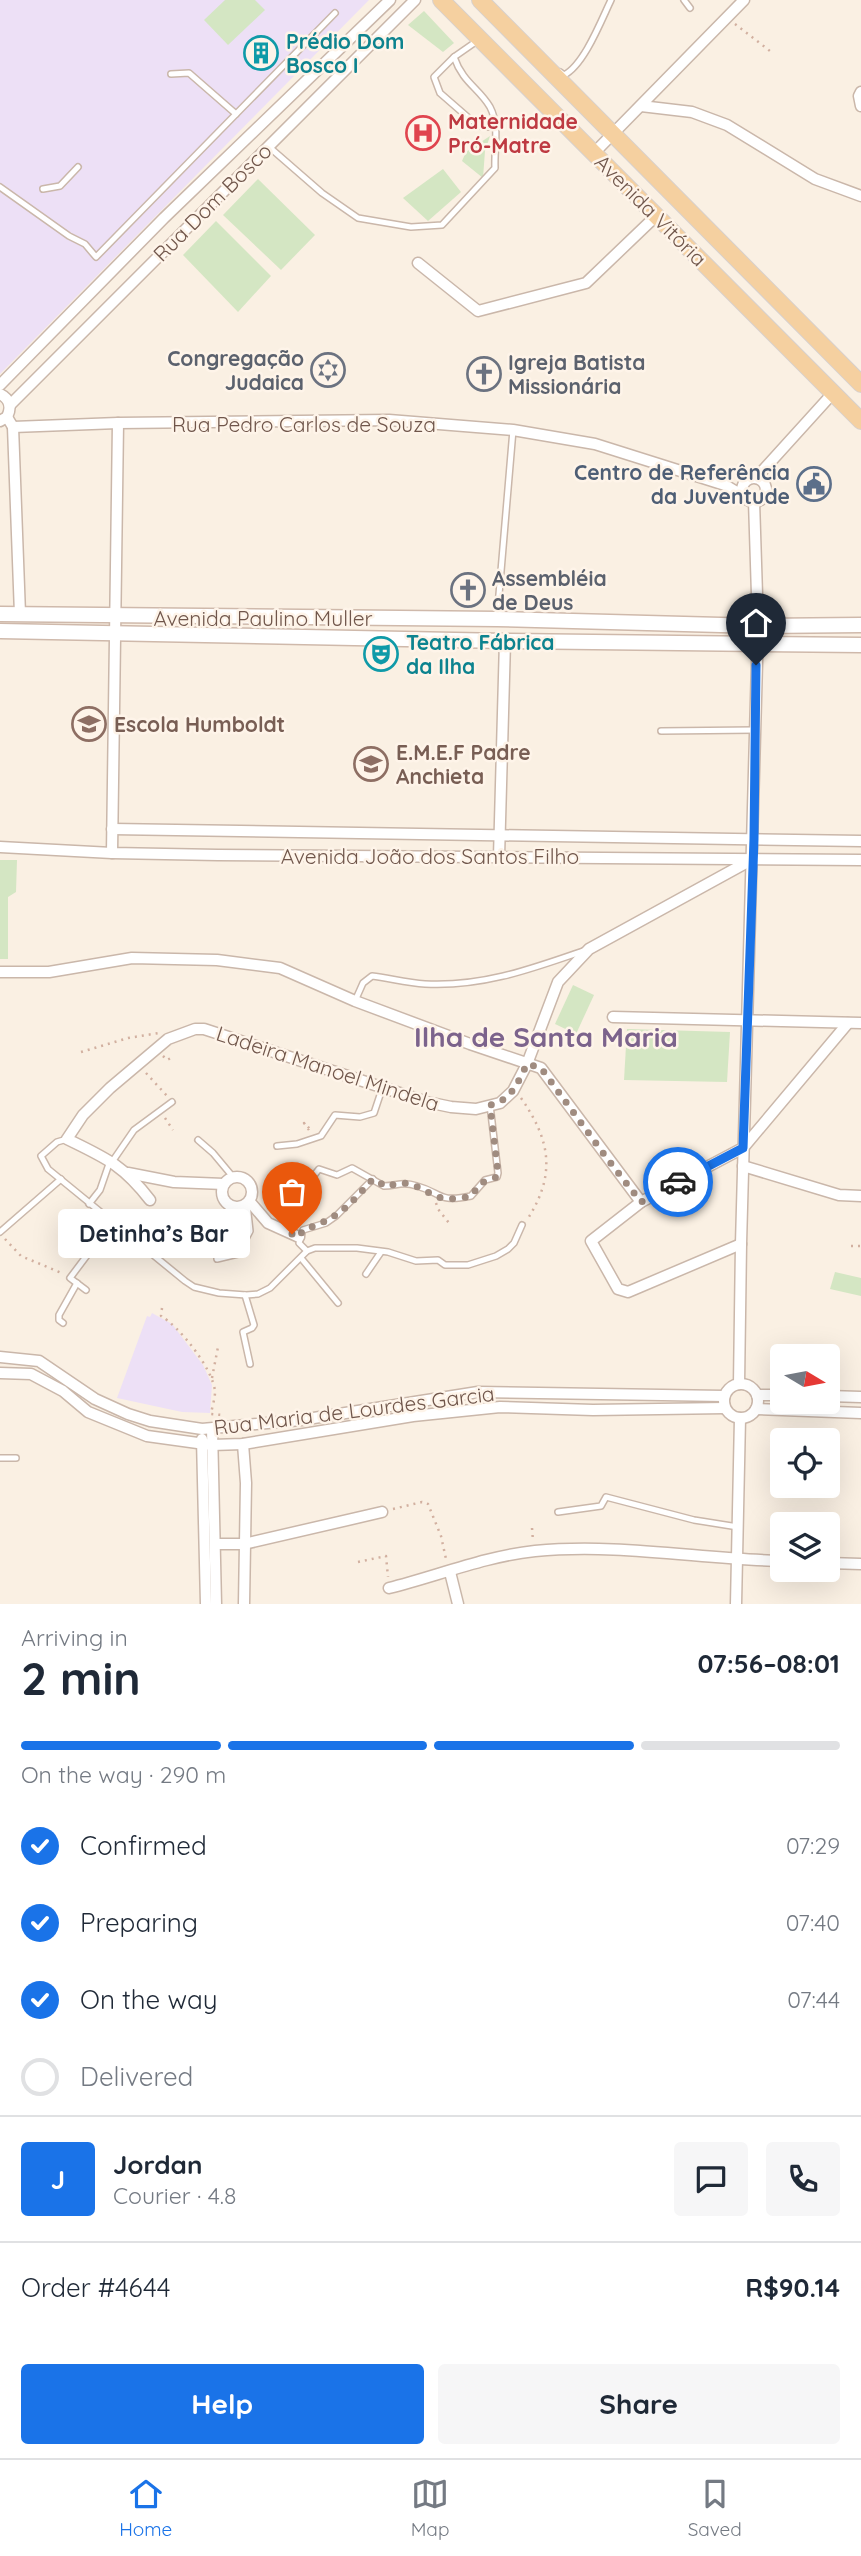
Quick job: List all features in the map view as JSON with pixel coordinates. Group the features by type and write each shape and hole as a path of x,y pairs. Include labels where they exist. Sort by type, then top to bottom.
{"main road":[{"name":"Avenida Vitória","path":"441,0 861,421"},
{"name":"Avenida Vitória","path":"480,0 861,384"},
{"name":"Avenida Paulino Muller","path":"0,614 758,626 861,625"},
{"path":"568,641 572,621"},
{"path":"629,623 629,642"},
{"name":"Avenida Paulino Muller","path":"0,631 861,645"}],"street":[{"name":"Rua Dom Bosco","path":"0,385 164,218 390,0"},
{"name":"Rua Dom Bosco","path":"6,415 268,146 415,0"},
{"path":"594,153 727,18 739,2"},
{"path":"861,92 861,106"},
{"path":"641,106 692,112 727,125 815,179 861,196"},
{"path":"418,263 478,311 586,283 657,215"},
{"path":"739,1384 758,626 750,499 742,489 833,393"},
{"path":"0,394 8,399 6,415 13,427 20,614"},
{"name":"Rua Pedro Carlos de Souza","path":"13,427 389,420 513,430 595,444 725,485 750,499"},
{"path":"112,853 118,423"},
{"path":"750,499 763,497 766,488 764,483 751,480"},
{"name":"Rua Pedro Carlos de Souza","path":"725,485 751,480"},
{"path":"499,857 505,641"},
{"name":"Avenida João dos Santos Filho","path":"112,829 861,841"},
{"name":"Avenida João dos Santos Filho","path":"0,847 112,853 861,860"},
{"path":"513,1091 527,1064 558,982 589,949 753,859"},
{"path":"0,972 50,972 132,958 217,960 280,968 355,1000 541,1068 598,1148 641,1202"},
{"path":"613,1017 861,1023"},
{"path":"741,1244 628,1292 618,1289 591,1241 641,1202 743,1148 848,1023"},
{"name":"Ladeira Manoel Mindela","path":"67,1139 83,1115 138,1064 168,1039 195,1029 204,1029 382,1088 451,1107 475,1108 500,1103 513,1091"},
{"path":"67,1139 128,1173 150,1200"},
{"path":"743,1166 839,1195 861,1195"},
{"path":"128,1173 174,1182 229,1181 243,1178 250,1184 253,1193 249,1203 237,1208 227,1204 222,1195 229,1181"},
{"path":"249,1203 268,1223 299,1237"},
{"name":"Rua Maria de Lourdes Garcia","path":"0,1357 39,1361 95,1399 123,1412 150,1421 212,1428 301,1420 478,1392 725,1402"},
{"name":"Rua Maria de Lourdes Garcia","path":"0,1373 31,1374 63,1391 88,1412 147,1436 207,1444 243,1444 382,1421 500,1407 593,1410 725,1402"},
{"path":"744,1383 755,1390 757,1395 756,1409 751,1416 740,1418 729,1414 725,1402 726,1390 733,1384 744,1383"},
{"path":"757,1395 770,1395"},
{"path":"840,1396 861,1397"},
{"path":"380,1408 382,1421"},
{"path":"756,1409 861,1413"},
{"path":"736,1604 740,1418"},
{"path":"206,1604 207,1444 212,1428"},
{"path":"207,1444 215,1544 216,1604"},
{"path":"243,1444 246,1483 244,1604"},
{"path":"215,1544 244,1544 382,1512"},
{"path":"389,1588 503,1556 534,1551 633,1549 770,1561"},
{"path":"840,1563 861,1564"},
{"path":"450,1572 458,1604"}],"lane":[{"path":"536,57 543,55 564,75 573,70 611,0"},
{"path":"684,0 690,8"},
{"path":"0,187 69,236 85,244 96,257 335,13"},
{"path":"480,39 454,57 434,77 440,93 471,120 483,127 496,127"},
{"path":"268,146 322,193 358,218 411,227 442,225 495,168 496,127 489,106 460,72 454,57"},
{"path":"171,74 189,73 236,114"},
{"path":"43,189 60,186 78,167"},
{"path":"497,620 513,430"},
{"path":"661,731 755,730"},
{"path":"355,1000 363,984 372,976 423,984 468,984 504,978 589,949"},
{"path":"277,1146 297,1144 321,1136 335,1115 360,1116 374,1113 382,1088"},
{"path":"89,1204 100,1190 111,1162 134,1130 172,1102"},
{"path":"305,1187 316,1171 322,1169 337,1175 352,1168 387,1187 396,1182 419,1186 446,1199 471,1196 481,1183 497,1177 490,1105"},
{"path":"67,1139 57,1142 41,1156 48,1169 194,1287 219,1293 258,1294 270,1288 307,1251 315,1248 357,1248 416,1261 438,1260 445,1265 480,1263 508,1249 514,1243 522,1225"},
{"path":"198,1140 213,1153 229,1181"},
{"path":"0,1234 61,1179"},
{"path":"307,1251 299,1243 303,1230 326,1223 336,1216 373,1179"},
{"path":"216,1259 238,1254 250,1231 249,1203"},
{"path":"86,1290 70,1278 112,1222"},
{"path":"366,1274 381,1252"},
{"path":"301,1258 338,1303"},
{"path":"63,1323 59,1320 59,1315 77,1283"},
{"path":"245,1295 254,1325 243,1332 250,1364"},
{"path":"0,1458 16,1458"},
{"path":"558,1513 601,1506 606,1497 694,1520 738,1527"}],"path":[{"path":"727,18 770,51 767,51"},
{"path":"81,1052 147,1034 162,1033 168,1039"},
{"path":"138,1064 172,1102"},
{"path":"513,1091 538,1123 547,1155 545,1184 534,1209 522,1225"},
{"path":"160,1111 173,1130"},
{"path":"437,1196 438,1209 449,1223"},
{"path":"0,1234 21,1256 70,1278"},
{"path":"851,1246 861,1246"},
{"path":"162,1308 161,1316 174,1323 212,1378 215,1392 211,1414 223,1415 212,1428"},
{"path":"212,1378 218,1347"},
{"path":"382,1512 422,1502 428,1504 441,1536 450,1572"},
{"path":"358,1562 386,1556 389,1588"}],"shaded area":[{"path":"0,0 369,0 0,374"},
{"path":"152,1313 172,1324 203,1365 212,1385 210,1413 182,1412 117,1398 147,1316 150,1317"}],"green space":[{"path":"225,0 255,0 265,10 228,45 204,20"},
{"path":"424,11 454,43 443,52 408,25"},
{"path":"490,136 485,151 483,178 462,161 466,152"},
{"path":"443,169 461,192 428,221 403,198"},
{"path":"258,179 315,235 281,270 223,215"},
{"path":"216,221 271,276 238,312 183,255"},
{"path":"0,860 17,860 16,892 8,897 8,959 0,959"},
{"path":"573,985 594,995 576,1034 555,1024"},
{"path":"627,1029 730,1032 727,1082 624,1080"},
{"path":"835,1272 861,1278 861,1296 830,1289"}],"way so far":[{"path":"292,1234 299,1237 303,1230 326,1223 350,1204 373,1179 387,1187 396,1182 419,1186 446,1199 471,1196 481,1183 497,1177 498,1173 490,1105 500,1103 513,1091 527,1064 541,1068 641,1202 678,1182"}],"place":[{"name":"Prédio Dom Bosco I","path":"261,53"},
{"name":"Maternidade Pró-Matre","path":"423,133"},
{"name":"Congregação Judaica","path":"328,370"},
{"name":"Igreja Batista Missionária","path":"484,374"},
{"name":"Centro de Referência da Juventude","path":"814,484"},
{"name":"Assembléia de Deus","path":"468,590"},
{"name":"Teatro Fábrica da Ilha","path":"381,654"},
{"name":"Escola Humboldt","path":"89,724"},
{"name":"E.M.E.F Padre Anchieta","path":"371,764"},
{"name":"Detinha’s Bar","path":"292,1234"}],"district":[{"name":"Ilha de Santa Maria","path":"546,1036"}],"route":[{"path":"678,1182 743,1148 754,839 756,665"}]}
